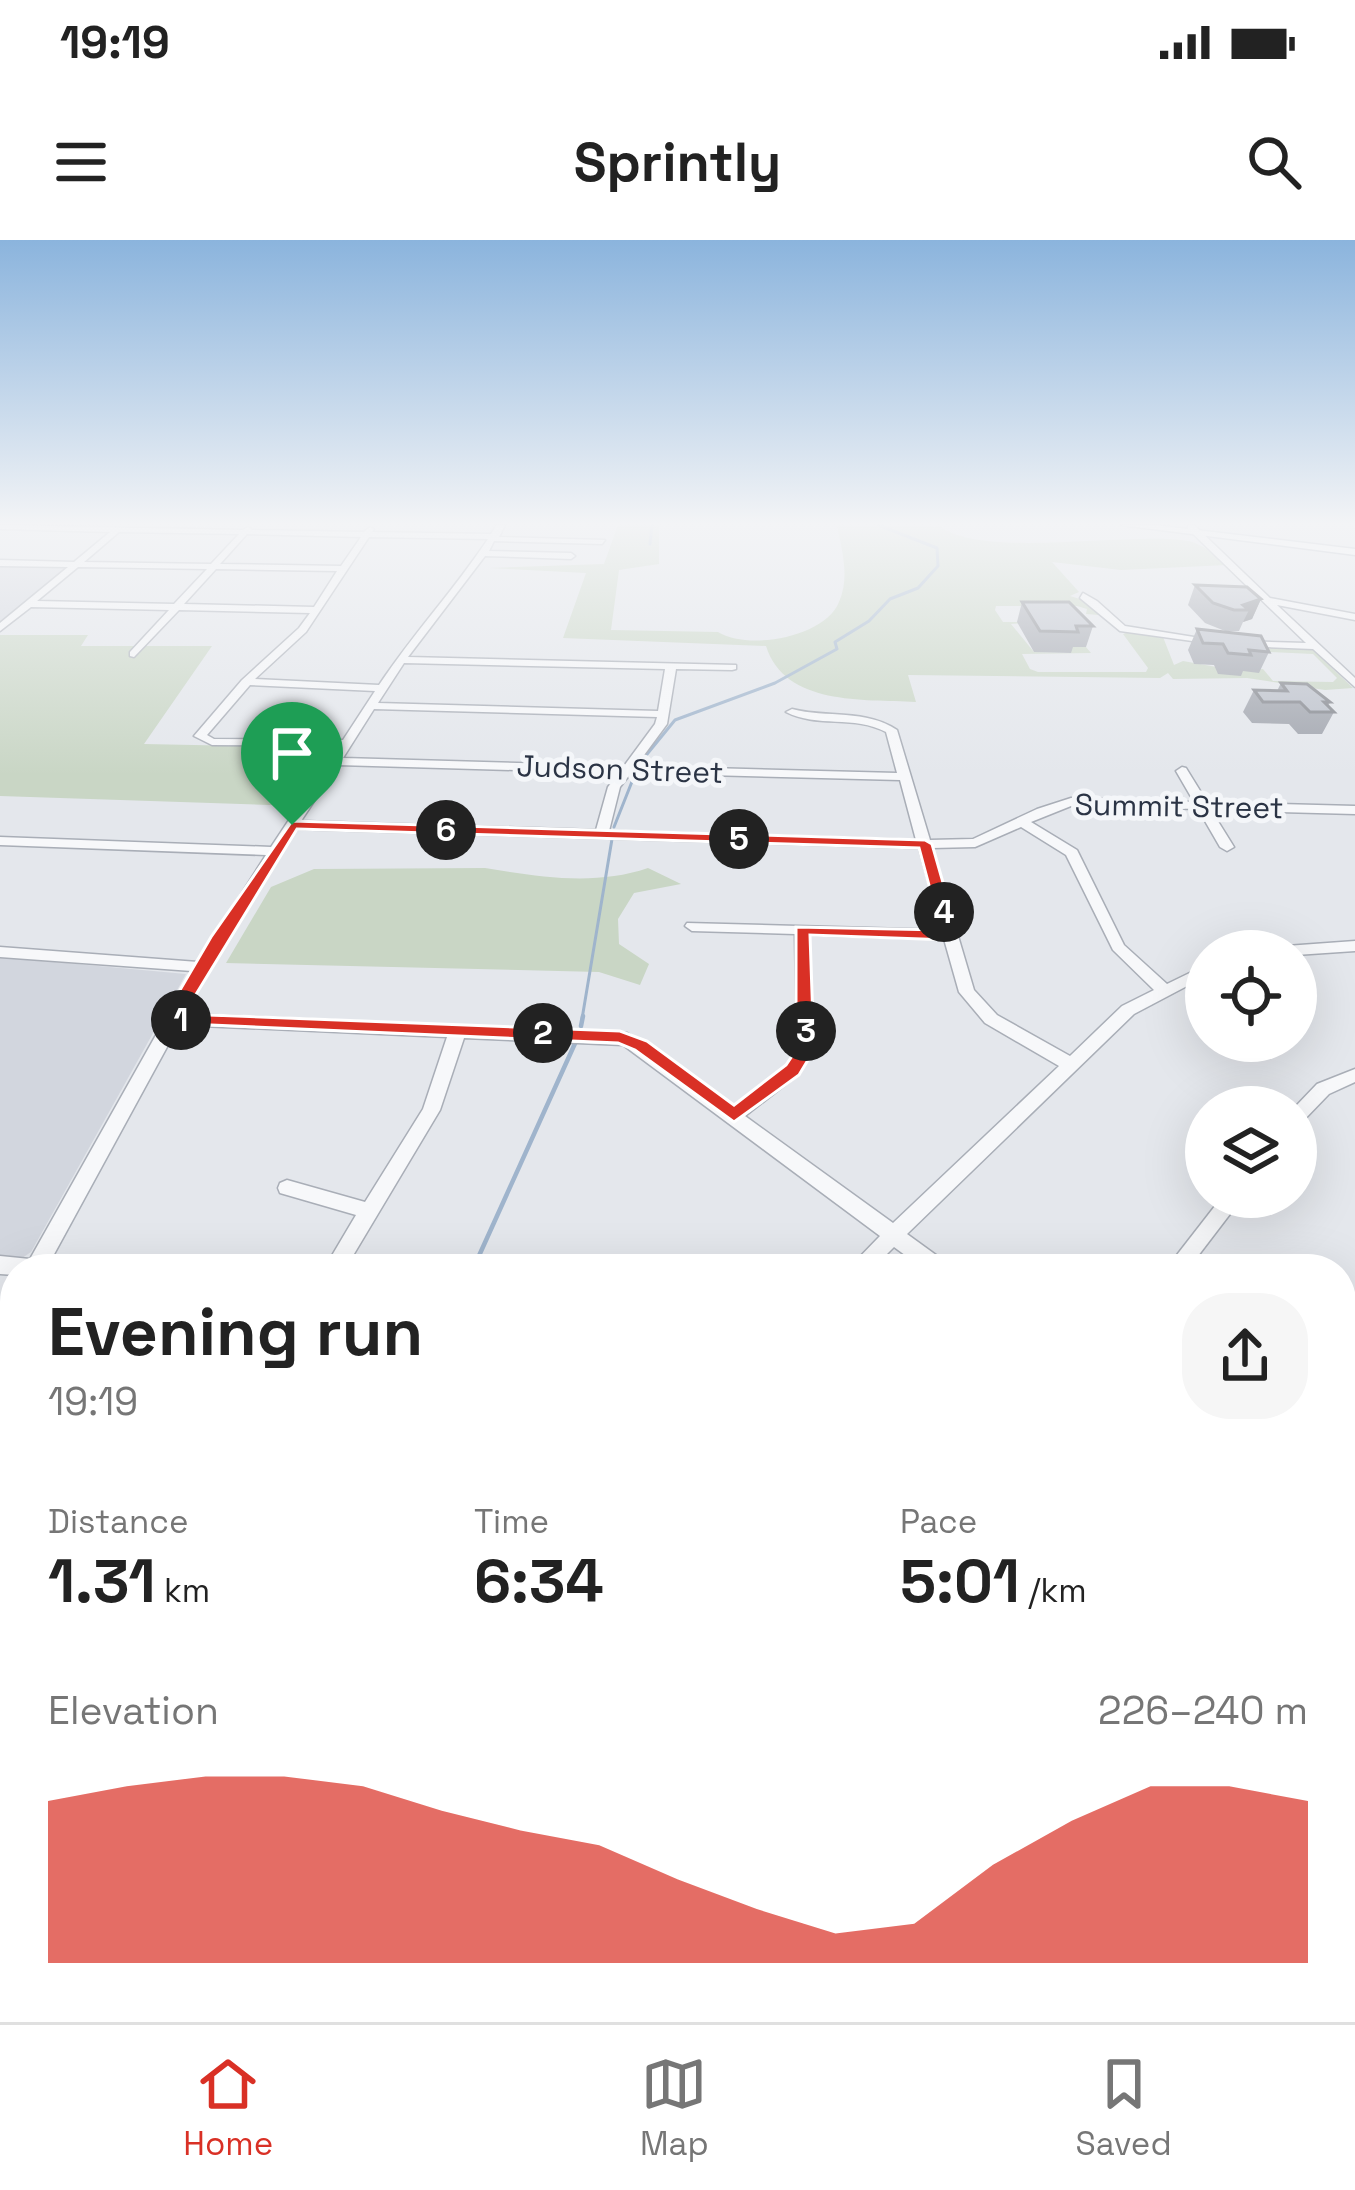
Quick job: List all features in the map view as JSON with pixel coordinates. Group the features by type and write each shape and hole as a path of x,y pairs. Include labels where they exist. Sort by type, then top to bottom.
{"street":[{"path":"0,628 24,608"},
{"path":"134,654 175,608"},
{"path":"230,608 316,610"},
{"path":"43,1254 200,967 441,608"},
{"path":"1098,608 1123,629 1316,646"},
{"path":"1277,608 1355,684"},
{"path":"1310,608 1355,617"},
{"path":"316,610 292,642 246,682 200,739 346,743"},
{"path":"1267,644 1305,635"},
{"path":"402,660 732,668"},
{"path":"601,835 624,769 662,724 671,666"},
{"path":"246,682 383,688"},
{"path":"371,706 664,714"},
{"path":"792,712 885,725 893,733 964,986 979,1009 1070,1064"},
{"name":"Judson Street","path":"335,761 906,777"},
{"path":"1182,771 1227,847"},
{"name":"Summit Street","path":"292,825 925,844 979,843 1045,809 1071,802 1352,814"},
{"path":"1023,823 1075,856 1118,947 1163,988"},
{"path":"0,841 275,851"},
{"path":"692,926 950,935"},
{"path":"734,1115 793,1070 805,1050 802,930"},
{"path":"1317,949 1355,946"},
{"path":"0,952 200,967"},
{"path":"872,1254 1128,1010 1185,979"},
{"path":"172,1019 627,1039 920,1254"},
{"path":"343,1254 431,1110 458,1030"},
{"path":"1317,1095 1355,1075"},
{"path":"287,1188 370,1211"},
{"path":"1188,1254 1216,1218"}],"shaded area":[{"path":"0,608 18,608 0,623"},
{"path":"0,957 186,974 31,1252 0,1254"}],"green space":[{"path":"574,608 614,608 611,630 718,632 732,638 766,640 803,632 835,608 995,608 1003,622 1039,622 1011,624 1034,652 1070,653 1070,647 1086,647 1091,653 1022,654 1030,669 1038,672 1146,672 1148,668 1126,633 1163,637 1174,665 1183,661 1239,671 1263,669 1273,681 1333,682 1337,678 1313,654 1268,652 1265,646 1311,648 1353,688 1325,690 1247,678 1173,679 1168,673 1160,678 908,675 916,702 850,699 790,680 766,646 563,638"},
{"path":"0,635 88,635 81,646 212,646 144,744 337,748 299,806 0,796"},
{"path":"485,868 588,878 648,868 681,884 634,893 618,919 619,944 649,964 640,985 599,972 226,963 271,887 314,869"}],"building":[{"path":"1026,608 1075,608 1093,626 1076,626 1078,632 1040,631"},
{"path":"1197,629 1261,636 1269,652 1228,653 1223,644 1203,643"},
{"path":"1281,683 1307,684 1330,702 1324,702 1334,712 1310,712 1300,702 1263,702 1254,690 1287,691"}],"waterway":[{"path":"639,764 675,720 775,683 837,649 835,642 881,608"},
{"path":"614,827 635,774"},
{"path":"582,1019 612,839"},
{"path":"581,1026 583,1016"},
{"path":"480,1254 577,1039"}],"route":[{"path":"292,825 925,844 950,935 802,930 805,1050 793,1070 734,1115 641,1046 620,1037 172,1019 292,825"}]}
